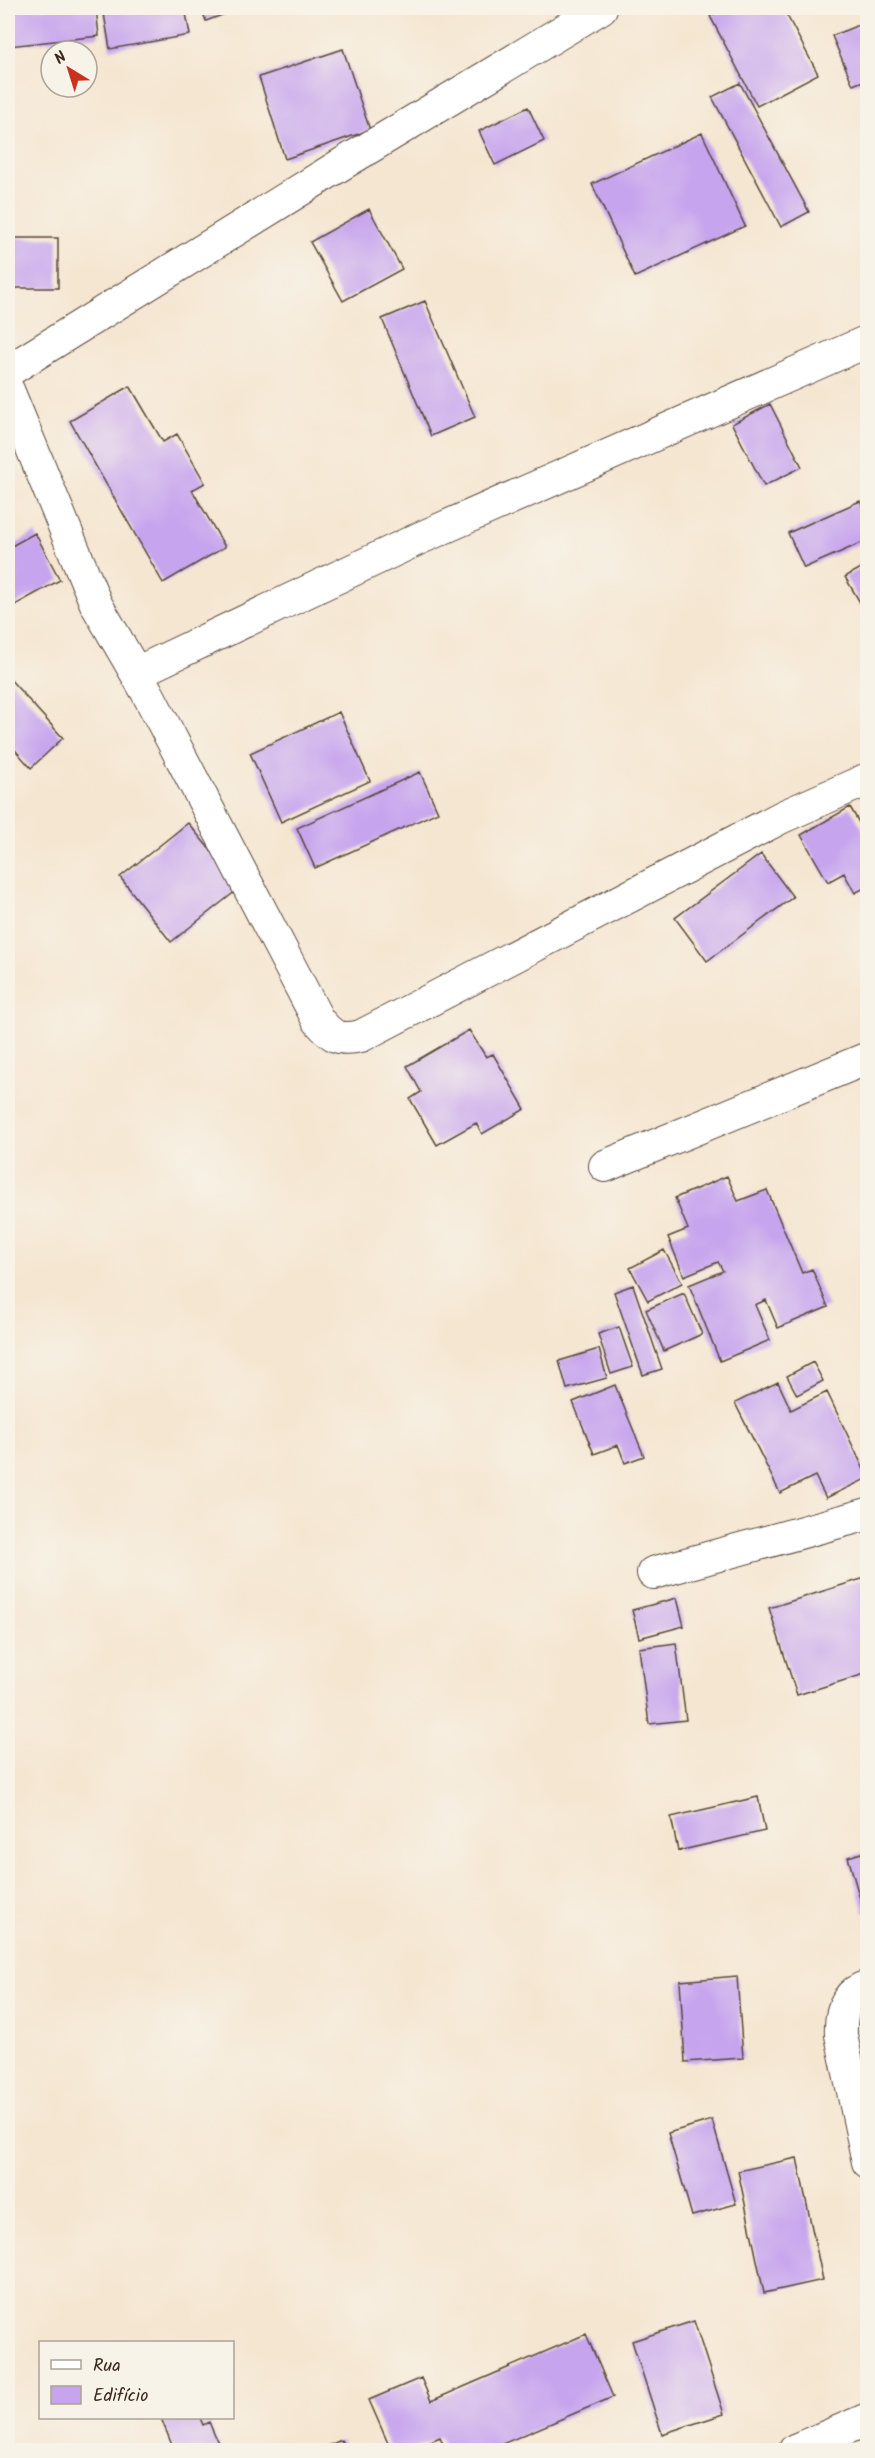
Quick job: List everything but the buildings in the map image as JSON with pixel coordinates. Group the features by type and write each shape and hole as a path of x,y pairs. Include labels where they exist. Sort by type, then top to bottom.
{"street":[{"path":"8,370 601,8"},
{"path":"136,673 418,539 867,341"},
{"path":"8,390 96,604 136,673 318,1020 330,1034 346,1039 361,1036 782,817 867,779"},
{"path":"605,1166 867,1058"},
{"path":"653,1573 867,1514"},
{"path":"867,1986 849,1998 840,2015 841,2035 867,2162"},
{"path":"795,2451 867,2419"}]}
